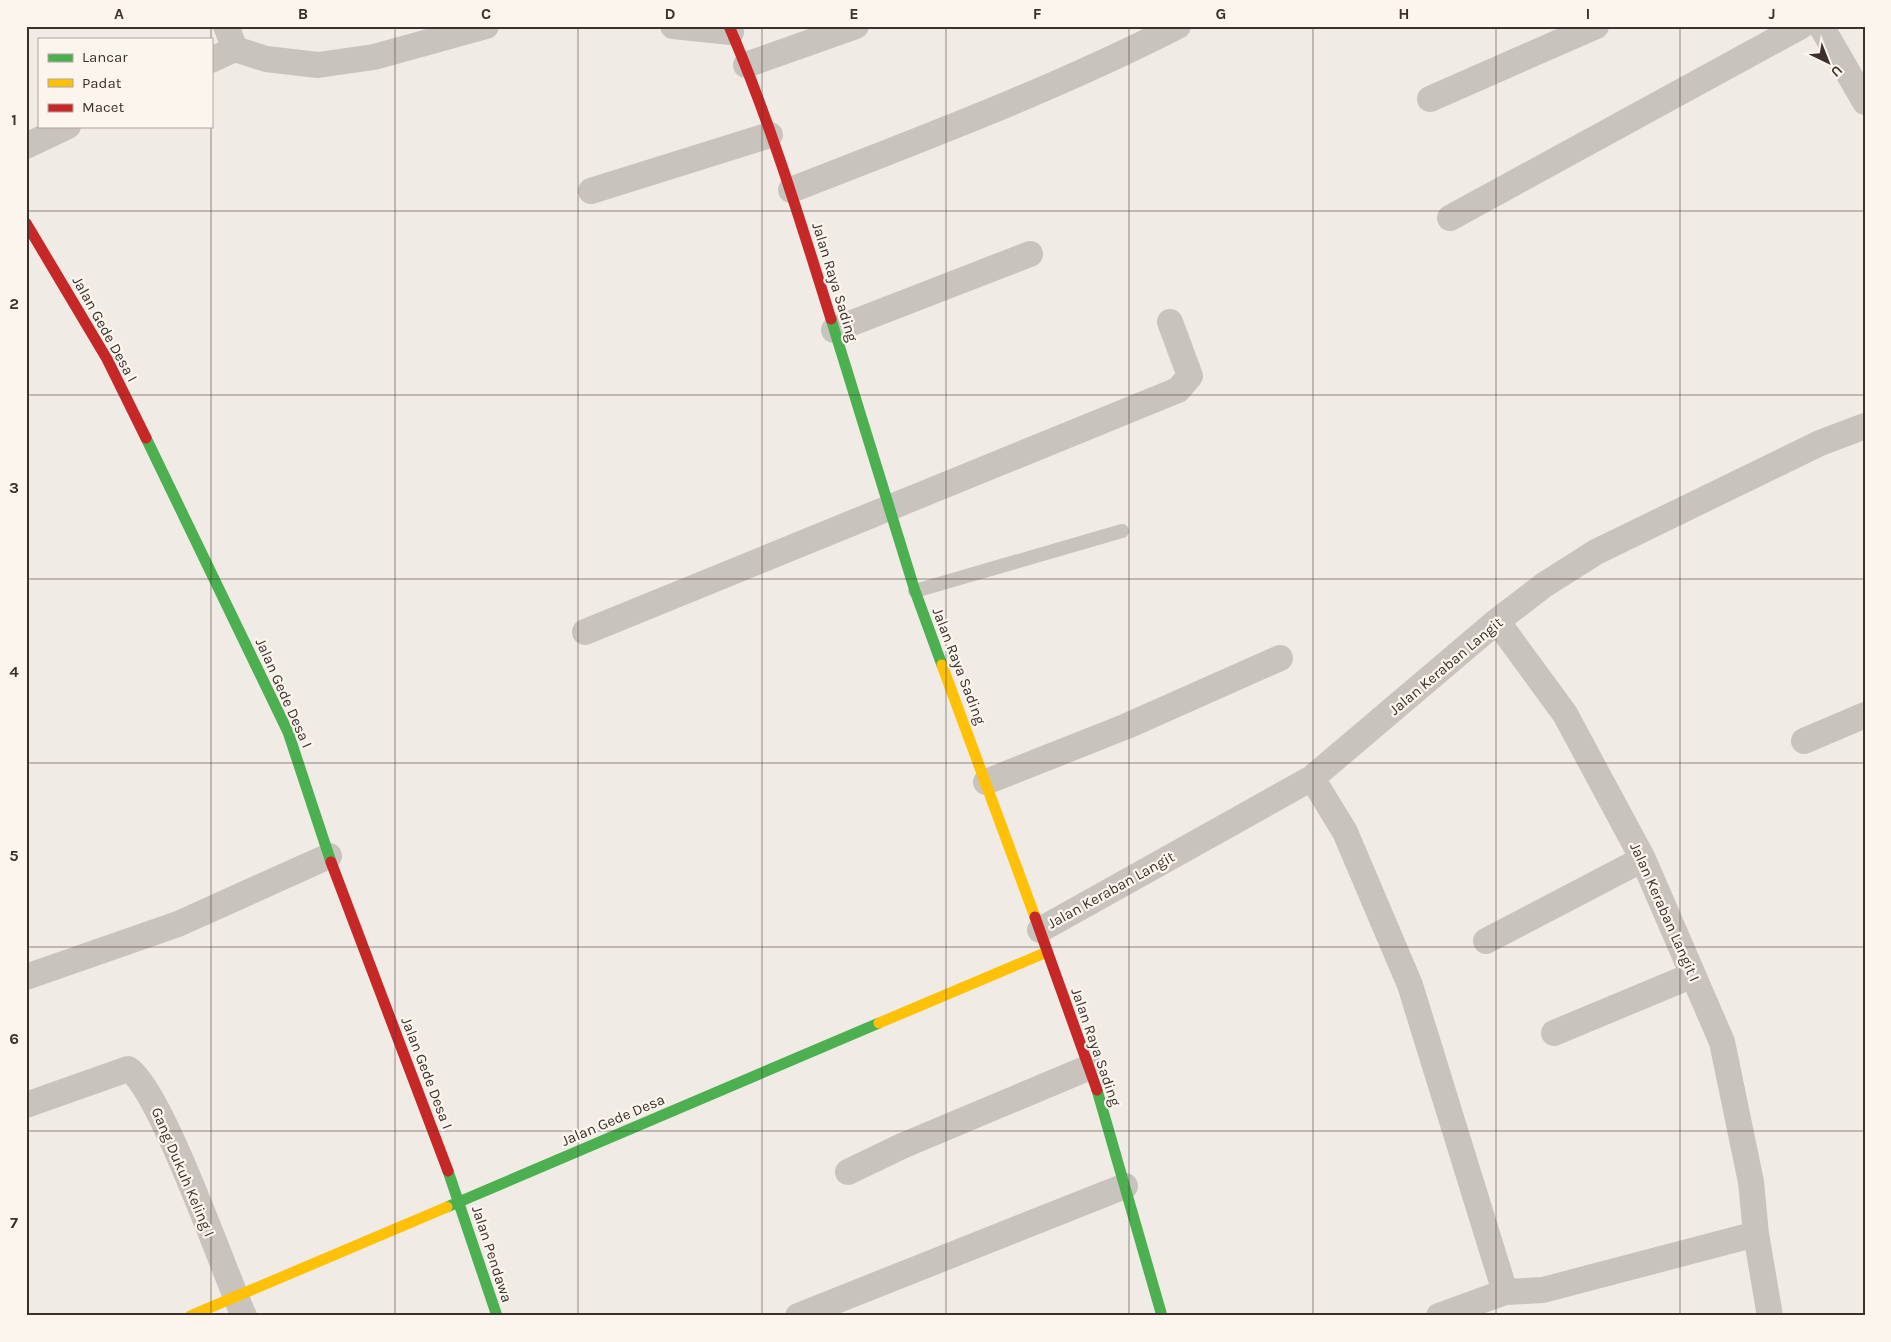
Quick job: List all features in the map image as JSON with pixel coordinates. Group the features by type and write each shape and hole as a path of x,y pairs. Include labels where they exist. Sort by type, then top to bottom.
{"street":[{"path":"212,59 231,38 266,60 318,66 374,58 486,26"},
{"path":"673,26 730,29"},
{"path":"746,65 856,26"},
{"path":"791,190 963,122 1116,57 1178,26"},
{"path":"1430,99 1596,26"},
{"path":"1450,218 1801,26"},
{"path":"1821,26 1865,102"},
{"name":"Jalan Raya Sading","path":"730,29 746,65 791,190 915,592 1090,1067 1162,1316"},
{"path":"26,146 64,128"},
{"path":"591,191 770,135"},
{"name":"Jalan Gede Desa I","path":"26,223 107,359 221,590 288,732 329,856 459,1201"},
{"path":"834,330 1030,254"},
{"path":"585,632 1178,390 1190,376 1170,322"},
{"name":"Jalan Keraban Langit","path":"1044,941 1312,778 1503,617 1544,585 1596,552 1820,443 1865,426"},
{"name":"Jalan Keraban Langit I","path":"1503,617 1564,714 1643,859 1722,1042 1751,1182 1756,1234 1770,1316"},
{"path":"986,782 1127,726 1280,658"},
{"path":"1804,741 1865,715"},
{"path":"1312,778 1345,832 1410,985 1505,1292"},
{"path":"26,977 178,924 329,856"},
{"path":"1486,942 1643,859"},
{"name":"Jalan Gede Desa","path":"190,1316 240,1307 459,1201 1044,941"},
{"path":"1554,1033 1693,975"},
{"path":"848,1172 902,1146 1090,1067"},
{"name":"Gang Dukuh Keling I","path":"26,1104 128,1069 133,1072 140,1079 163,1119 240,1307"},
{"path":"798,1316 1124,1186"},
{"name":"Jalan Pendawa","path":"459,1201 497,1316"},
{"path":"1439,1316 1505,1292 1543,1290 1756,1234"}],"lane":[{"path":"915,592 1122,531"}],"traffic: fast":[{"path":"831,319 915,591 942,665"},
{"path":"146,438 288,732 331,862"},
{"path":"447,1207 879,1023"},
{"path":"1097,1090 1162,1316"},
{"path":"448,1171 497,1316"}],"traffic: slow":[{"path":"942,665 1035,917"},
{"path":"879,1023 1047,952"},
{"path":"190,1316 447,1207"}],"traffic: jam":[{"path":"729,26 771,134 831,319"},
{"path":"26,223 107,359 146,438"},
{"path":"331,862 448,1171"},
{"path":"1035,917 1097,1090"}]}
